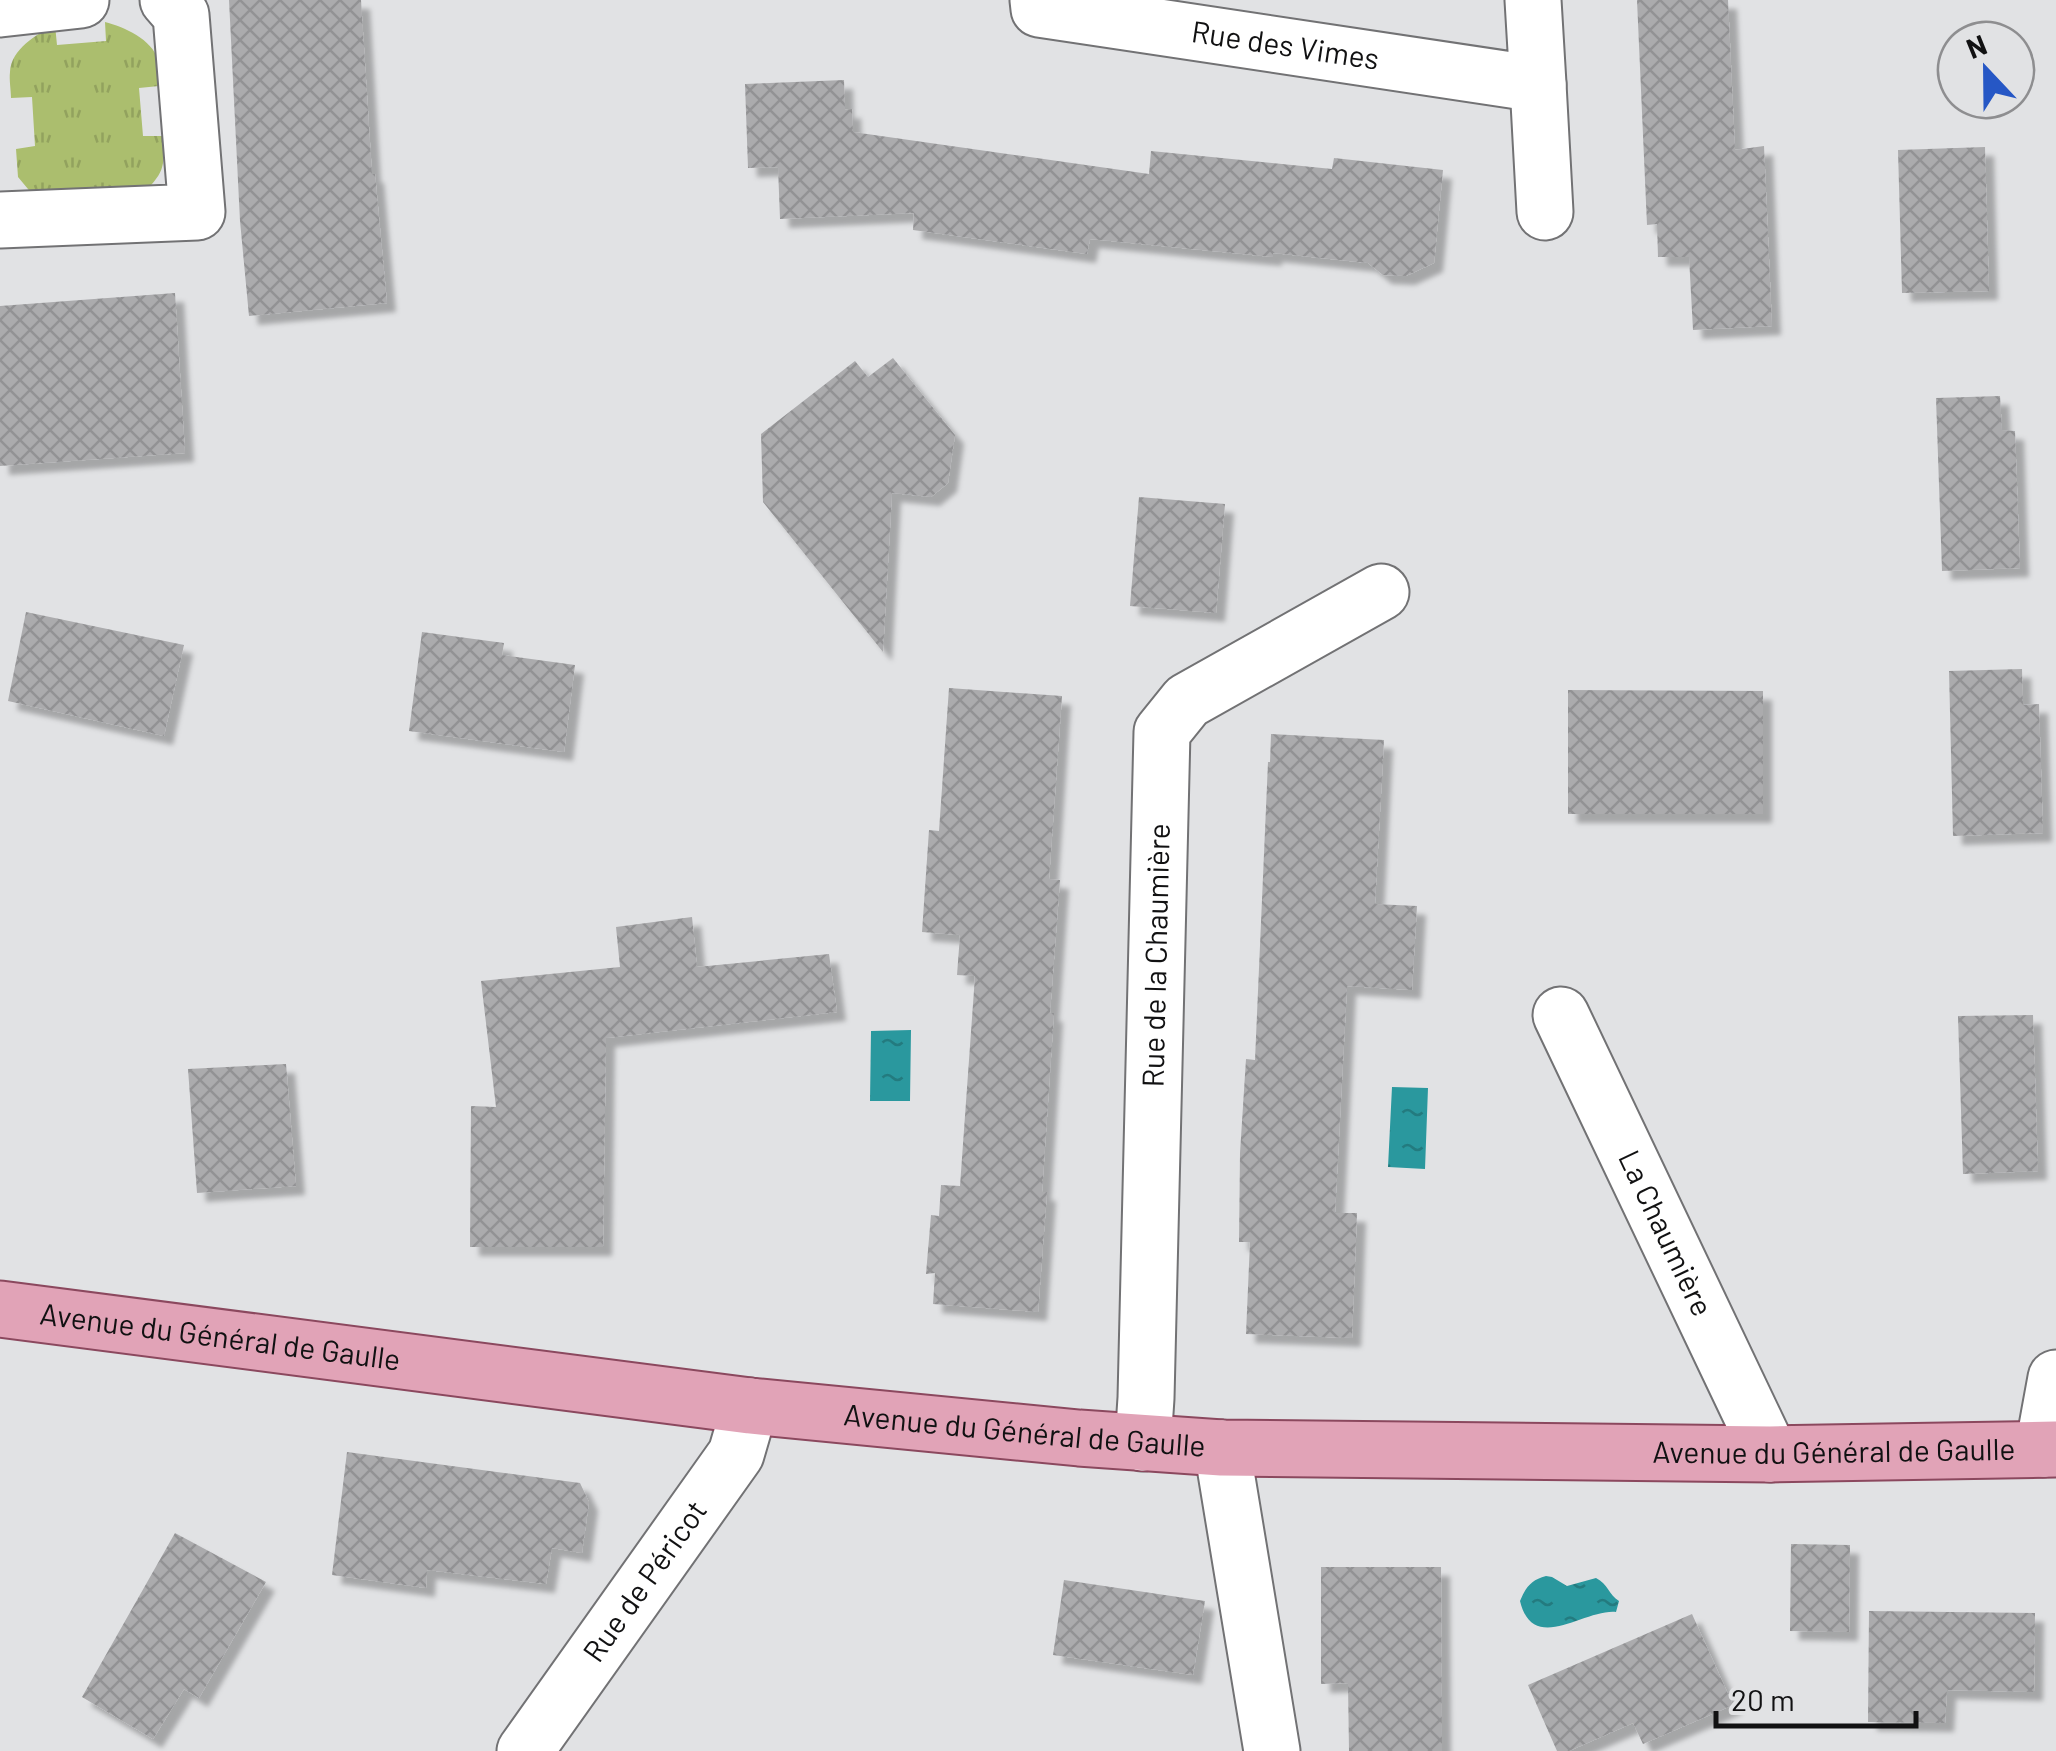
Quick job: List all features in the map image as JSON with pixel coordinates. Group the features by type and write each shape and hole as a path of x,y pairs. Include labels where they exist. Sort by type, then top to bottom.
{"main road":[{"name":"Avenue du Général de Gaulle","path":"0,1309 750,1406 1143,1443 1222,1448 1770,1454 2050,1449"}],"street":[{"path":"0,9 81,0"},
{"path":"0,220 197,212 182,15 168,0"},
{"name":"Rue des Vimes","path":"1038,0 1039,9 1538,84"},
{"path":"1533,0 1545,212"},
{"name":"Rue de la Chaumière","path":"1143,1443 1162,732 1187,700 1381,592"},
{"name":"La Chaumière","path":"1561,1015 1770,1454"},
{"path":"2050,1449 2056,1378"},
{"name":"Rue de Péricot","path":"524,1751 736,1454 750,1406"},
{"path":"1222,1448 1272,1751"}],"green space":[{"path":"105,22 144,40 158,60 159,86 139,88 143,136 163,136 161,170 140,197 33,195 18,177 16,149 35,146 32,97 11,98 11,64 26,43 55,25 57,45 106,41"}],"water":[{"path":"911,1030 910,1101 870,1101 871,1031"},
{"path":"1392,1087 1428,1088 1425,1169 1388,1167"},
{"path":"1546,1576 1567,1586 1596,1578 1619,1601 1616,1612 1561,1626 1536,1625 1527,1617 1520,1601 1530,1585"}],"building":[{"path":"229,0 361,0 372,174 387,303 249,316"},
{"path":"1637,0 1728,0 1735,150 1764,146 1772,326 1693,330 1689,257 1658,257 1657,224 1647,225"},
{"path":"844,80 845,110 852,109 853,132 1149,174 1151,151 1332,169 1334,158 1443,170 1434,263 1406,276 1383,275 1368,263 1090,239 1087,254 913,230 914,213 780,219 778,167 748,168 745,84"},
{"path":"1985,147 1989,291 1902,293 1898,150"},
{"path":"175,293 185,453 0,466 0,306"},
{"path":"893,358 955,435 948,483 931,497 892,493 883,652 763,502 761,434 855,361 868,377"},
{"path":"2000,396 2002,430 2015,431 2020,568 1942,571 1936,398"},
{"path":"1139,497 1225,504 1216,613 1130,606"},
{"path":"26,612 184,645 164,736 8,701"},
{"path":"422,632 504,643 502,655 575,665 564,752 409,731"},
{"path":"2022,669 2023,705 2039,704 2043,833 1953,836 1949,671"},
{"path":"949,688 1062,696 1049,879 1060,880 1050,1013 1054,1013 1042,1192 1047,1192 1038,1312 933,1304 935,1273 926,1274 931,1215 939,1216 941,1185 960,1186 975,976 957,975 960,935 922,932 929,830 939,831"},
{"path":"1568,690 1763,691 1763,814 1568,814"},
{"path":"1271,734 1384,740 1375,904 1417,906 1412,990 1347,986 1335,1213 1357,1213 1352,1338 1246,1334 1250,1242 1239,1242 1240,1153 1246,1059 1255,1060"},
{"path":"692,917 697,967 829,954 837,1012 606,1038 603,1247 470,1247 471,1106 496,1107 481,981 620,967 616,927"},
{"path":"2033,1015 2038,1171 1963,1174 1958,1016"},
{"path":"286,1064 296,1186 197,1193 188,1069"},
{"path":"347,1452 580,1483 589,1502 582,1553 552,1548 546,1584 427,1570 426,1588 332,1575"},
{"path":"175,1533 266,1582 199,1698 184,1689 153,1739 82,1697"},
{"path":"1791,1544 1850,1545 1849,1632 1790,1631"},
{"path":"1321,1567 1441,1567 1442,1751 1349,1751 1348,1683 1321,1684"},
{"path":"1064,1580 1205,1601 1193,1675 1053,1655"},
{"path":"1869,1611 2035,1613 2034,1692 1947,1690 1945,1723 1868,1722"},
{"path":"1692,1614 1733,1705 1643,1744 1633,1723 1569,1751 1557,1751 1528,1685"}]}
